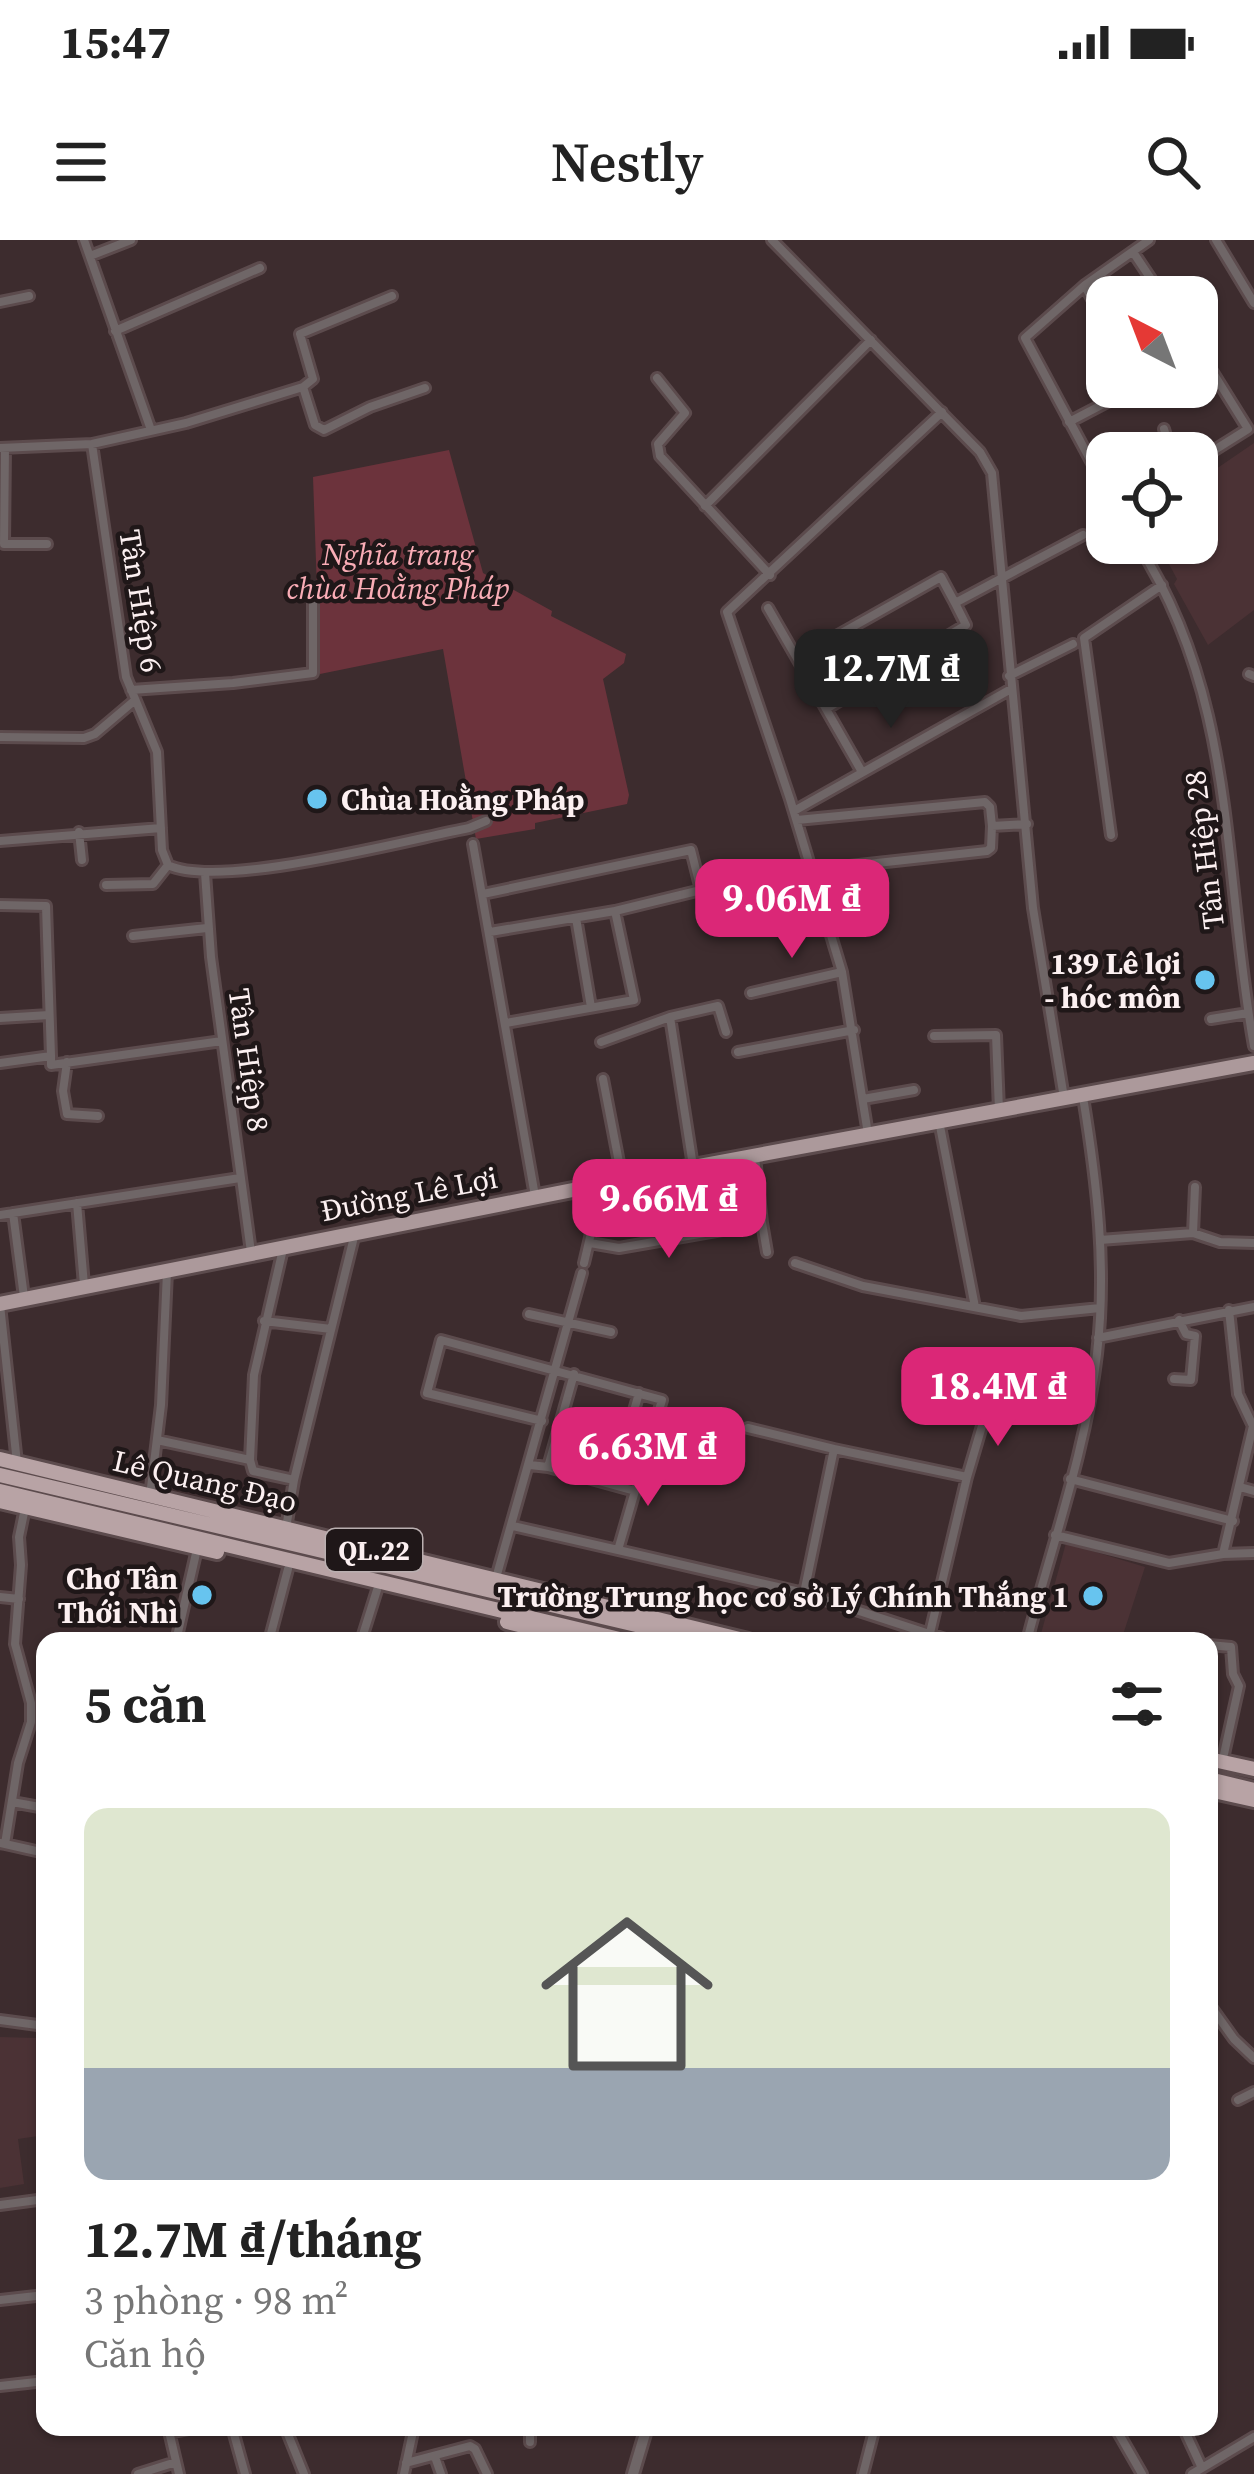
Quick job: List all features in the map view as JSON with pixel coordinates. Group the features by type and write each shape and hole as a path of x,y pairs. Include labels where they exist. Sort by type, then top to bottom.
{"highway":[{"name":"Lê Quang Đạo","path":"0,1460 286,1528 670,1632"},
{"name":"Lê Quang Đạo","path":"0,1474 707,1632"},
{"name":"Lê Quang Đạo","path":"0,1491 590,1632"},
{"name":"QL.22","path":"0,1501 546,1632"},
{"path":"1218,1755 1254,1760"},
{"path":"1218,1756 1254,1769"},
{"path":"1218,1781 1254,1790"},
{"path":"1218,1792 1254,1800"}],"main road":[{"name":"Đường Lê Lợi","path":"0,1304 649,1175 1254,1064"}],"street":[{"path":"84,240 152,430"},
{"path":"90,256 131,240"},
{"path":"772,240 980,452 992,473 1033,908 1064,1100"},
{"path":"1086,453 1025,338 1085,285 1149,240"},
{"path":"1216,240 1254,303"},
{"path":"1132,252 1149,276"},
{"path":"115,331 260,268"},
{"path":"0,302 29,296"},
{"path":"47,544 2,543 2,448 92,444 303,387 313,379 300,334 392,296"},
{"path":"705,506 871,340"},
{"path":"657,378 685,413 657,451 770,574"},
{"path":"1218,378 1251,427 1218,447"},
{"path":"303,387 314,425 324,430 370,406 425,388"},
{"path":"1069,422 1096,408"},
{"path":"868,1136 842,972 796,816 727,612 941,412"},
{"path":"1164,428 1165,432"},
{"name":"Tân Hiệp 6","path":"92,444 131,690 158,752 161,828 168,866"},
{"path":"955,603 1083,535"},
{"name":"Tân Hiệp 28","path":"1150,564 1188,639 1214,731 1254,1046"},
{"path":"799,657 941,577 955,603 966,626 826,710"},
{"path":"1111,835 1084,638 1162,585"},
{"path":"131,690 313,673 313,603"},
{"path":"768,608 862,772"},
{"path":"1010,676 1073,644"},
{"path":"796,816 862,772 1011,689"},
{"path":"0,737 83,738 95,734 134,701"},
{"path":"796,816 985,802 990,807 992,848 986,851 813,870"},
{"path":"106,885 153,884 168,866 240,873 486,821"},
{"path":"992,826 1027,824"},
{"path":"0,841 161,828"},
{"path":"80,832 82,860"},
{"path":"473,844 535,1198"},
{"path":"483,894 691,850 701,890 614,911 490,932"},
{"name":"Tân Hiệp 8","path":"205,873 208,928 251,1254"},
{"path":"751,912 800,902 823,905"},
{"path":"0,905 46,906 51,1064 222,1041"},
{"path":"506,1023 634,1000 614,911"},
{"path":"576,918 591,1007"},
{"path":"133,936 208,928"},
{"path":"751,993 842,972"},
{"path":"601,1042 670,1017 718,1006 726,1032"},
{"path":"1211,1019 1248,1013"},
{"path":"0,1018 50,1015"},
{"path":"670,1017 693,1167"},
{"path":"738,1052 854,1030"},
{"path":"934,1036 996,1035 1000,1111"},
{"path":"0,1063 51,1056"},
{"path":"67,1062 63,1091 67,1114 98,1116"},
{"path":"603,1078 623,1180"},
{"path":"863,1099 914,1090"},
{"path":"1029,1632 1088,1414 1098,1339 1097,1181 1083,1097"},
{"path":"939,1121 975,1307"},
{"path":"754,1157 767,1252"},
{"path":"649,1175 662,1240"},
{"path":"0,1215 240,1178"},
{"path":"495,1586 569,1322 602,1184"},
{"path":"1192,1233 1195,1187"},
{"path":"77,1203 84,1286"},
{"path":"13,1213 24,1298"},
{"path":"590,1243 619,1248 762,1223"},
{"path":"286,1528 355,1232"},
{"path":"1100,1240 1192,1233 1220,1242 1254,1243"},
{"path":"284,1246 254,1375 250,1460 253,1471 294,1480"},
{"path":"794,1263 863,1286 1021,1316 1100,1308"},
{"path":"150,1496 166,1270"},
{"path":"0,1304 17,1463"},
{"path":"1098,1339 1254,1306"},
{"path":"1223,1554 1253,1426 1238,1394 1229,1310"},
{"path":"529,1314 611,1332"},
{"path":"1174,1379 1191,1380 1195,1336 1186,1334 1179,1320"},
{"path":"264,1322 331,1329"},
{"path":"542,1421 427,1393 441,1340 662,1400 618,1550"},
{"path":"548,1466 574,1374"},
{"path":"625,1442 639,1393"},
{"path":"930,1632 987,1409"},
{"path":"560,1424 625,1442 686,1451"},
{"path":"748,1428 967,1477"},
{"path":"157,1440 250,1460"},
{"path":"804,1593 834,1449"},
{"path":"530,1465 635,1491"},
{"path":"1070,1479 1233,1521"},
{"path":"1240,1487 1254,1491"},
{"path":"25,1507 19,1537 15,1644 32,1703 31,1722 2,1843 36,1851"},
{"path":"513,1526 804,1593 927,1632"},
{"path":"1055,1534 1169,1563 1254,1553"},
{"path":"178,1632 197,1548"},
{"path":"271,1632 288,1569"},
{"path":"365,1632 377,1590"},
{"path":"0,1597 20,1599"},
{"path":"1218,1646 1231,1647 1239,1686 1218,1743"},
{"path":"12,1802 36,1806"},
{"path":"1218,2016 1254,2058"},
{"path":"0,2020 36,2025"},
{"path":"1238,2100 1254,2092"},
{"path":"0,2205 36,2200"},
{"path":"0,2300 36,2296"},
{"path":"0,2386 36,2382"},
{"path":"170,2436 179,2474"},
{"path":"234,2436 245,2474"},
{"path":"289,2436 304,2474"},
{"path":"405,2469 412,2436"},
{"path":"530,2436 530,2442"},
{"path":"633,2474 644,2436"},
{"path":"862,2474 873,2436"},
{"path":"1120,2436 1142,2474"},
{"path":"1187,2436 1202,2468"},
{"path":"1192,2474 1254,2437"},
{"path":"405,2469 470,2446 487,2474"},
{"path":"435,2457 441,2474"},
{"path":"138,2474 176,2462"}],"shaded area":[{"path":"1254,443 1254,610 1208,645 1174,584 1177,579 1169,564 1218,564 1218,468"},
{"name":"Trường Trung học cơ sở Lý Chính Thắng 1","path":"1066,1543 1145,1567 1124,1632 1041,1632"},
{"path":"0,2037 36,2038 36,2136 18,2139 24,2184 0,2188"}],"green space":[{"name":"Nghĩa trang chùa Hoằng Pháp","path":"449,450 483,573 552,611 551,616 626,654 624,663 603,679 629,795 627,804 476,839 443,649 320,674 313,477"}],"place":[{"name":"Chùa Hoằng Pháp","path":"317,799"},
{"name":"139 Lê lợi - hóc môn","path":"1205,980"},
{"name":"Chợ Tân Thới Nhì","path":"202,1595"},
{"name":"Trường Trung học cơ sở Lý Chính Thắng 1","path":"1093,1596"}]}
